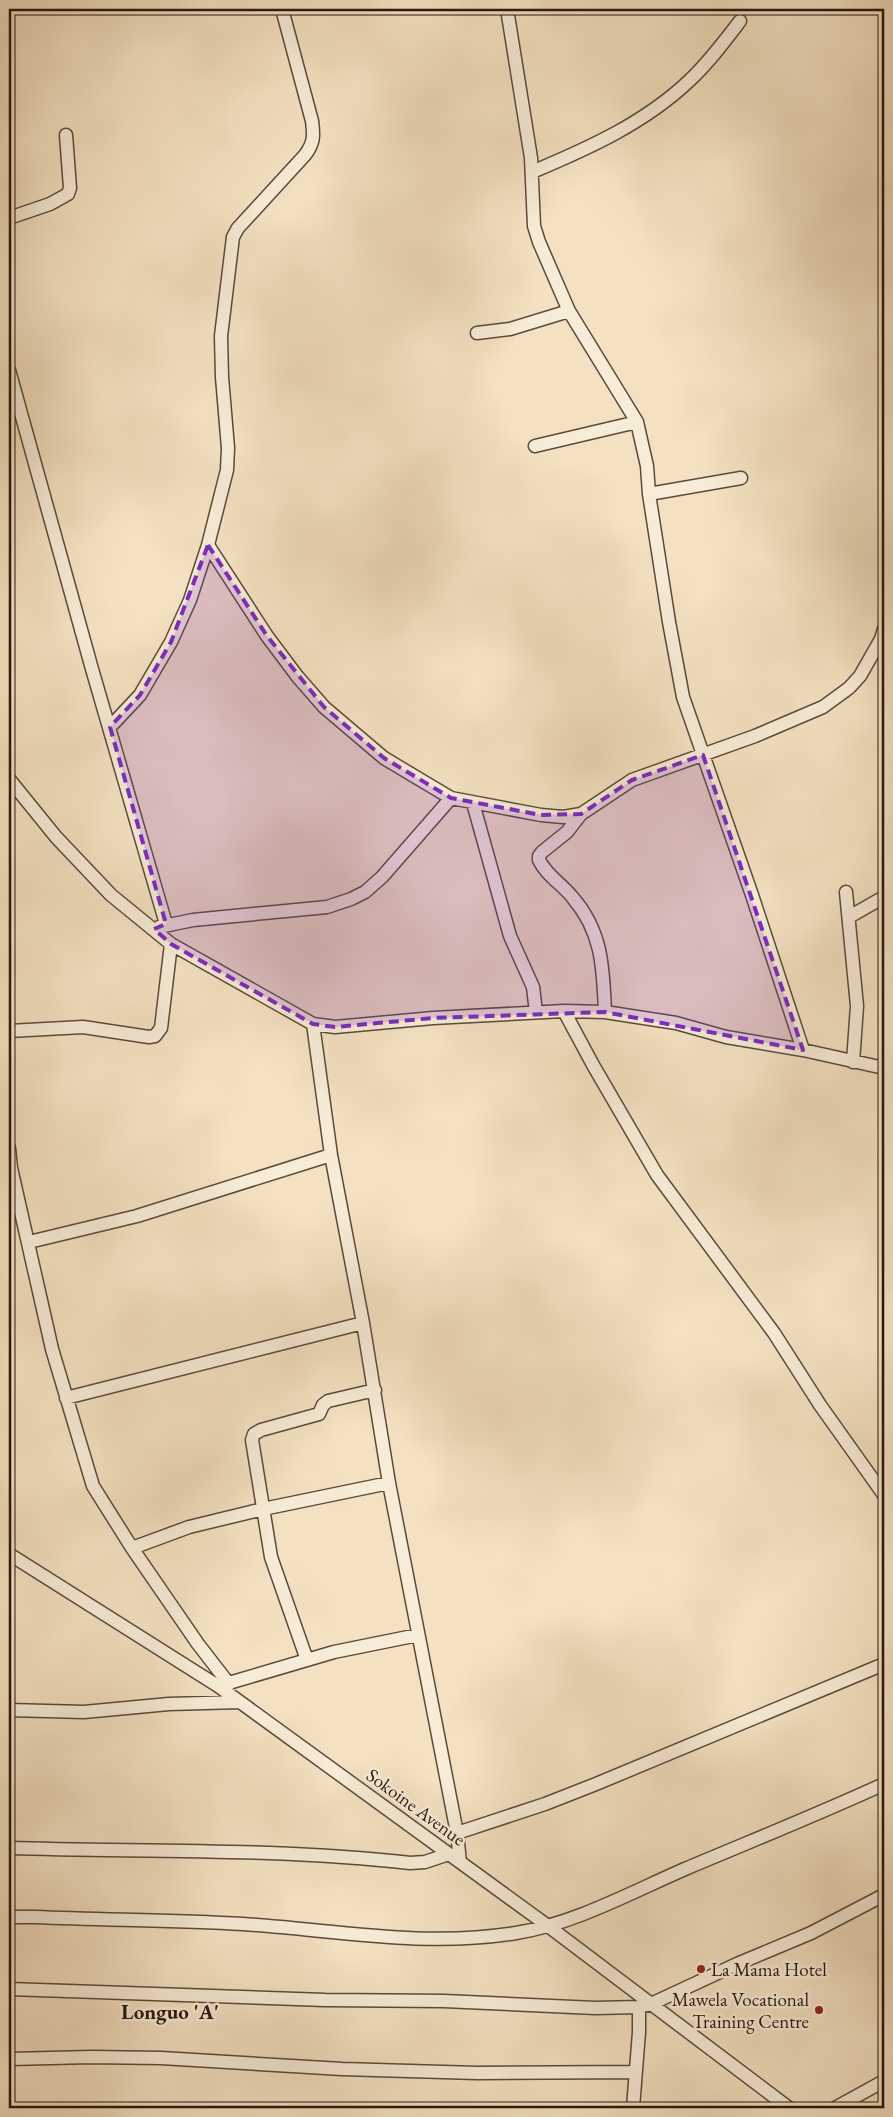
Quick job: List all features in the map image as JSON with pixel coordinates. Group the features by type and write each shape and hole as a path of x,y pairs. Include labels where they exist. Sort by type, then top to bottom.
{"street":[{"path":"110,727 140,695 171,642 190,600 208,545 227,470 228,448 222,377 221,336 233,237 238,228 305,155 314,139 312,121 282,9"},
{"path":"507,9 532,172 534,226 548,267 569,311 637,422 647,466 675,659 683,697 752,895 803,1050"},
{"path":"532,172 591,147 631,126 656,108 690,80 712,58 740,21"},
{"path":"9,218 50,204 68,194 70,188 66,135"},
{"path":"477,333 510,329 569,311"},
{"path":"9,370 92,669 166,924"},
{"path":"535,446 637,422"},
{"path":"650,494 741,478"},
{"path":"208,545 267,636 324,707 384,758 450,798 541,815 563,816 581,814"},
{"path":"605,1012 601,954 590,924 573,898 539,860 539,856 567,832 581,814 632,780 660,768 755,736 823,707 849,688 860,676 884,629"},
{"path":"9,779 56,837 111,895 171,944 313,1024 335,1027 433,1018 536,1012 605,1012 676,1024 884,1068"},
{"path":"154,929 166,924 328,907 351,899 365,892 382,877 450,798"},
{"path":"473,803 510,936 533,988 536,1012"},
{"path":"846,892 857,1006 853,1062"},
{"path":"849,916 884,897"},
{"path":"9,1031 83,1027 149,1037 155,1036 161,1028 171,944"},
{"path":"564,1011 593,1065 658,1174 774,1334 820,1405 884,1495"},
{"path":"313,1024 331,1155 363,1323 389,1483 457,1833 460,1862"},
{"path":"9,1148 11,1168 52,1349 93,1486 223,1685 364,1645 418,1635"},
{"path":"29,1242 137,1216 331,1155"},
{"path":"66,1398 363,1323"},
{"path":"307,1660 271,1558 252,1446 254,1434 261,1430 319,1414 322,1405 328,1401 374,1390"},
{"path":"132,1548 189,1527 263,1509 389,1483"},
{"name":"Sokoine Avenue","path":"9,1554 223,1685 240,1702 548,1926 645,2005 789,2108"},
{"path":"457,1833 545,1804 596,1784 884,1664"},
{"path":"9,1710 84,1712 169,1704 240,1702"},
{"path":"9,1917 235,1924 387,1938 484,1938 518,1933 548,1926 822,1813 884,1784"},
{"path":"9,1848 122,1851 226,1850 410,1863 425,1862 449,1854"},
{"path":"9,1989 260,1998 444,2001 595,2008 645,2005 811,1933 884,1895"},
{"path":"633,2108 639,2032 645,2005"},
{"path":"9,2060 91,2057 160,2058 441,2072 525,2074 635,2072"},
{"path":"835,2108 884,2081"}],"highlighted area":[{"path":"208,545 267,636 324,707 384,758 451,798 541,815 581,814 632,780 703,755 803,1050 605,1012 433,1018 335,1027 313,1024 171,944 154,929 166,924 110,727 140,695 171,642"}],"place":[{"name":"La Mama Hotel","path":"701,1969"},
{"name":"Mawela Vocational Training Centre","path":"819,2010"}],"district":[{"name":"Longuo 'A'","path":"170,2011"}]}
